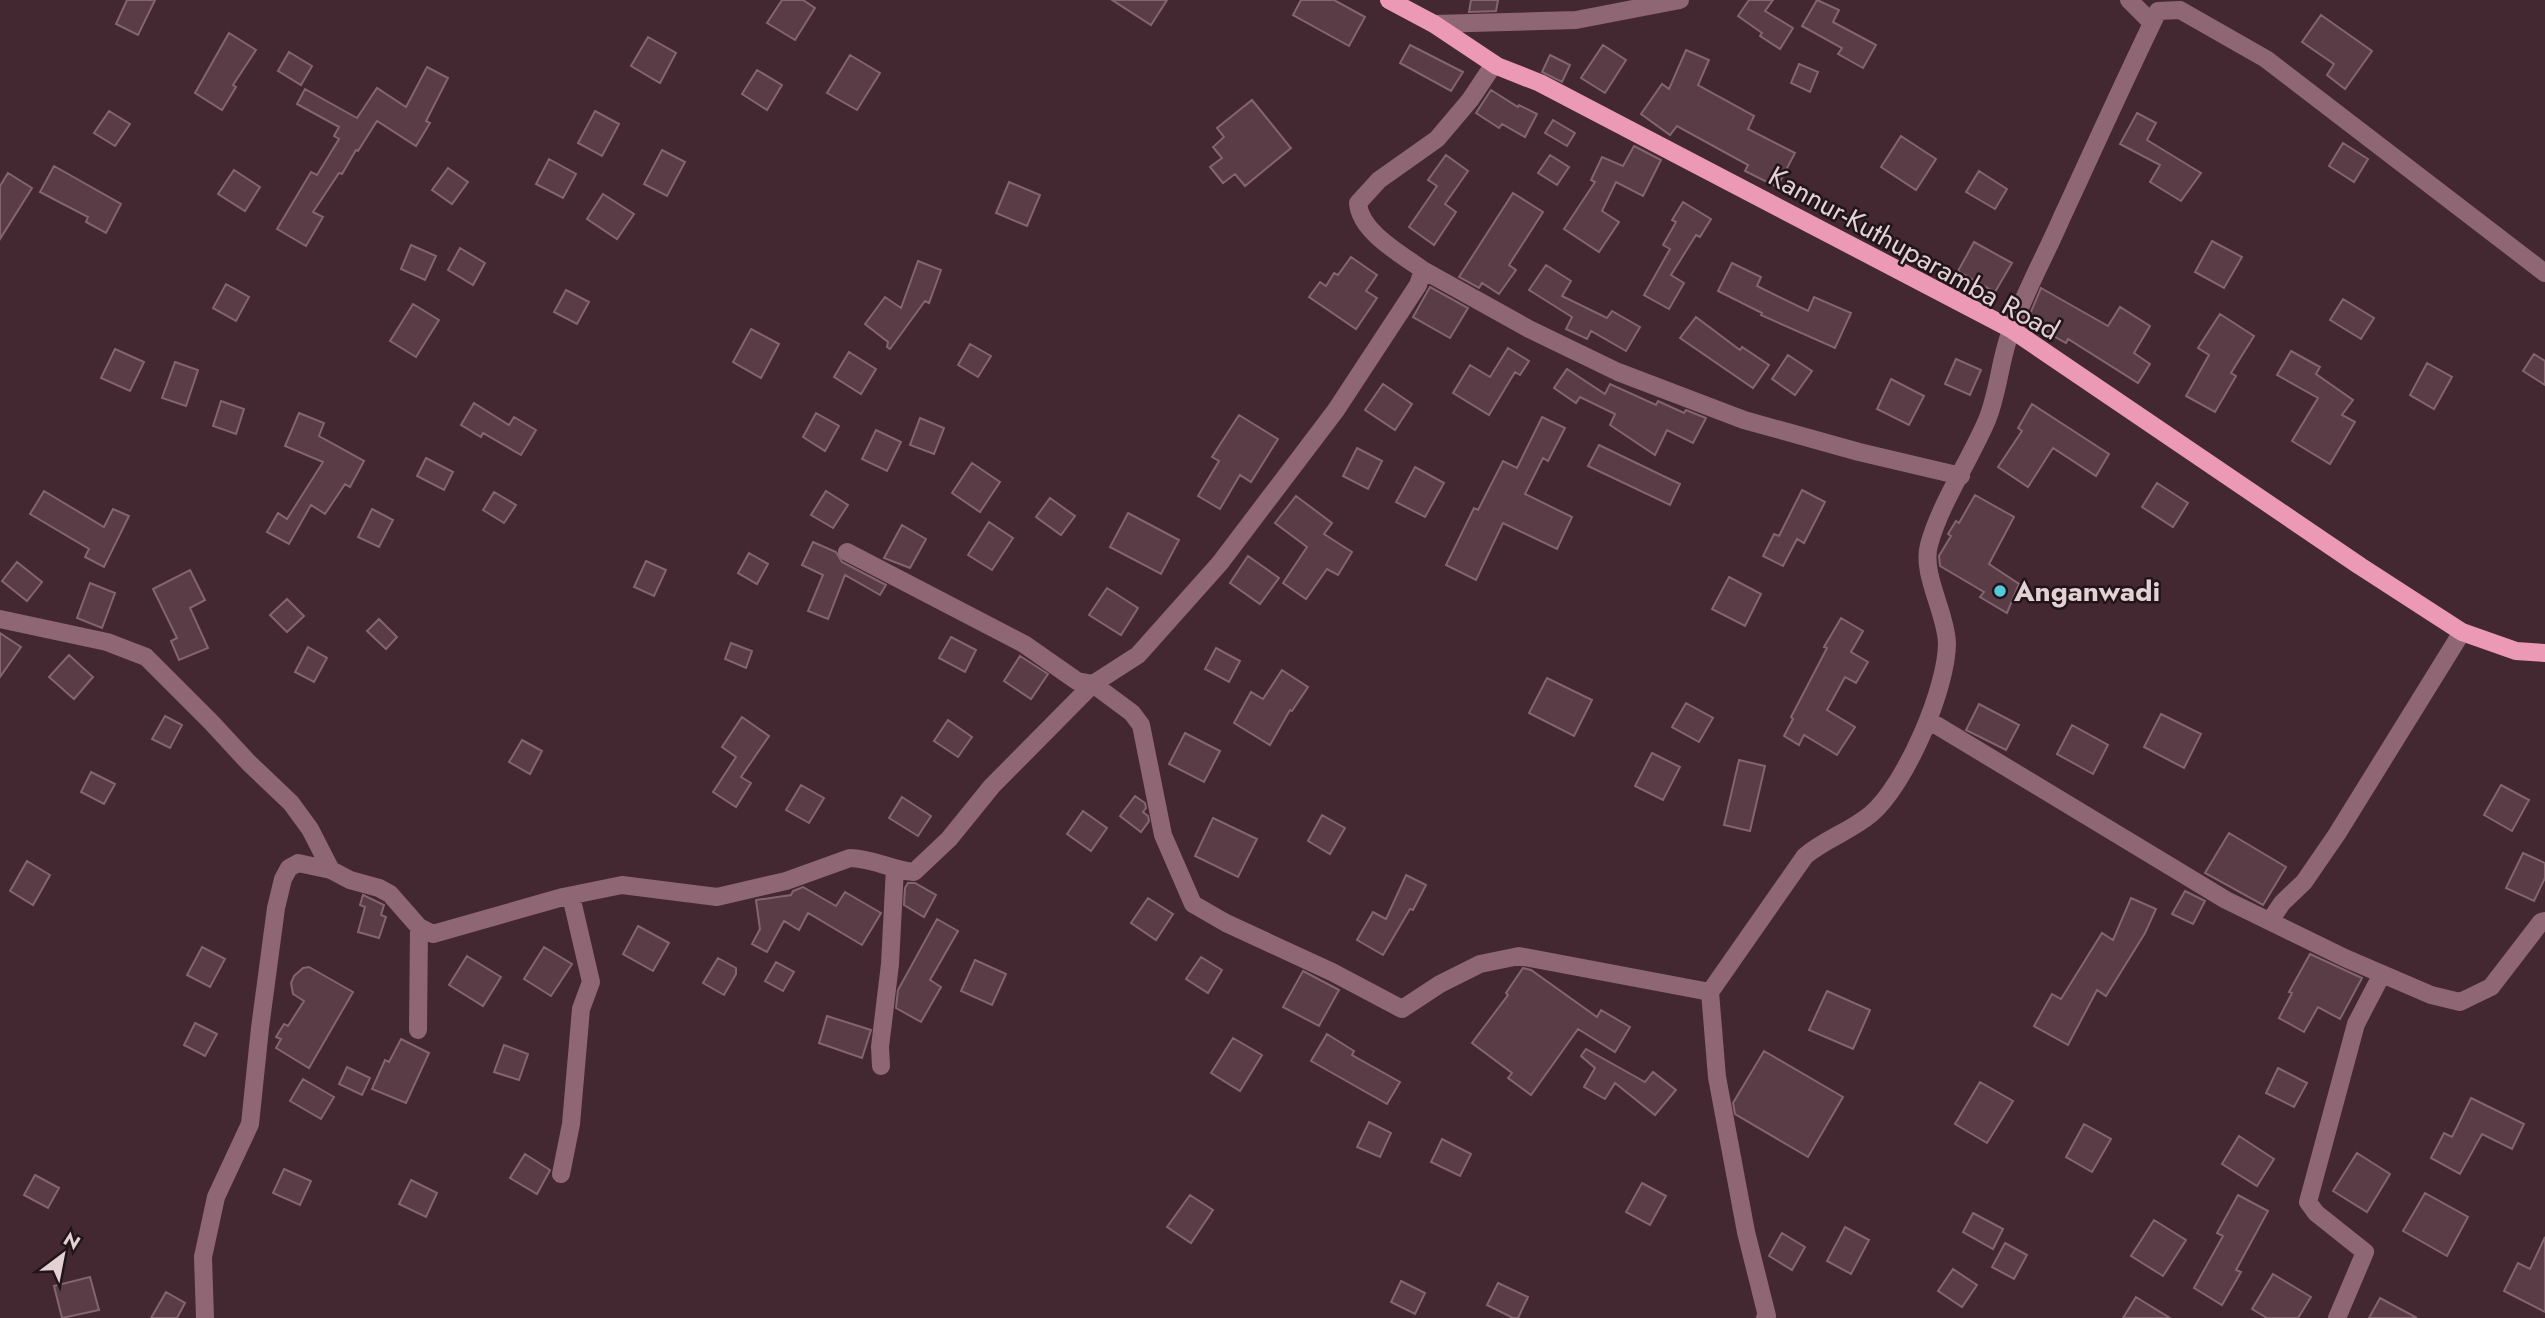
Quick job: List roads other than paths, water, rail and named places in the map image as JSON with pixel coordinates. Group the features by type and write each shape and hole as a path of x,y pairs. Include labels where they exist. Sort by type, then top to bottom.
{"main road":[{"name":"Kannur-Kuthuparamba Road","path":"1388,0 1434,24 1494,64 1540,83 2011,329 2462,632 2516,651 2545,653"}],"street":[{"path":"1434,24 1576,20 1680,0"},
{"path":"2129,0 2158,11 2180,10 2266,59 2545,273"},
{"path":"1768,1317 1746,1232 1717,1077 1710,992 1805,856 1818,845 1851,829 1892,793 1928,720 1942,676 1947,642 1928,566 1928,546 1989,417 2011,329 2158,11"},
{"path":"1494,64 1470,100 1437,139 1379,180 1358,203 1365,226 1423,270 1529,329 1618,372 1744,420 1859,452 1961,475"},
{"path":"205,1318 203,1257 216,1197 250,1124 274,922 283,879 289,868 298,863 331,870 350,880 379,888 390,894 419,927 433,933 622,885 717,897 786,881 850,858 860,858 914,872 928,861 992,786 1093,684 1138,655 1220,562 1336,410 1418,285 1423,270"},
{"path":"847,552 1024,644 1077,681 1093,684 1132,713 1141,725 1163,835 1193,904 1226,923 1332,972 1402,1009 1440,984 1480,964 1519,956 1710,992"},
{"path":"0,619 107,642 146,657 248,763 291,803 310,829 331,870"},
{"path":"2270,921 2282,903 2304,882 2337,834 2462,632"},
{"path":"1928,720 2226,900 2431,995 2460,1002 2491,987 2545,920"},
{"path":"881,1066 880,1047 890,964 895,868"},
{"path":"561,1174 571,1124 581,1009 591,982 571,896"},
{"path":"418,1030 419,927"},
{"path":"2337,1318 2365,1252 2316,1213 2308,1202 2356,1024 2382,974"}],"place":[{"name":"Anganwadi","path":"2000,591"}]}
